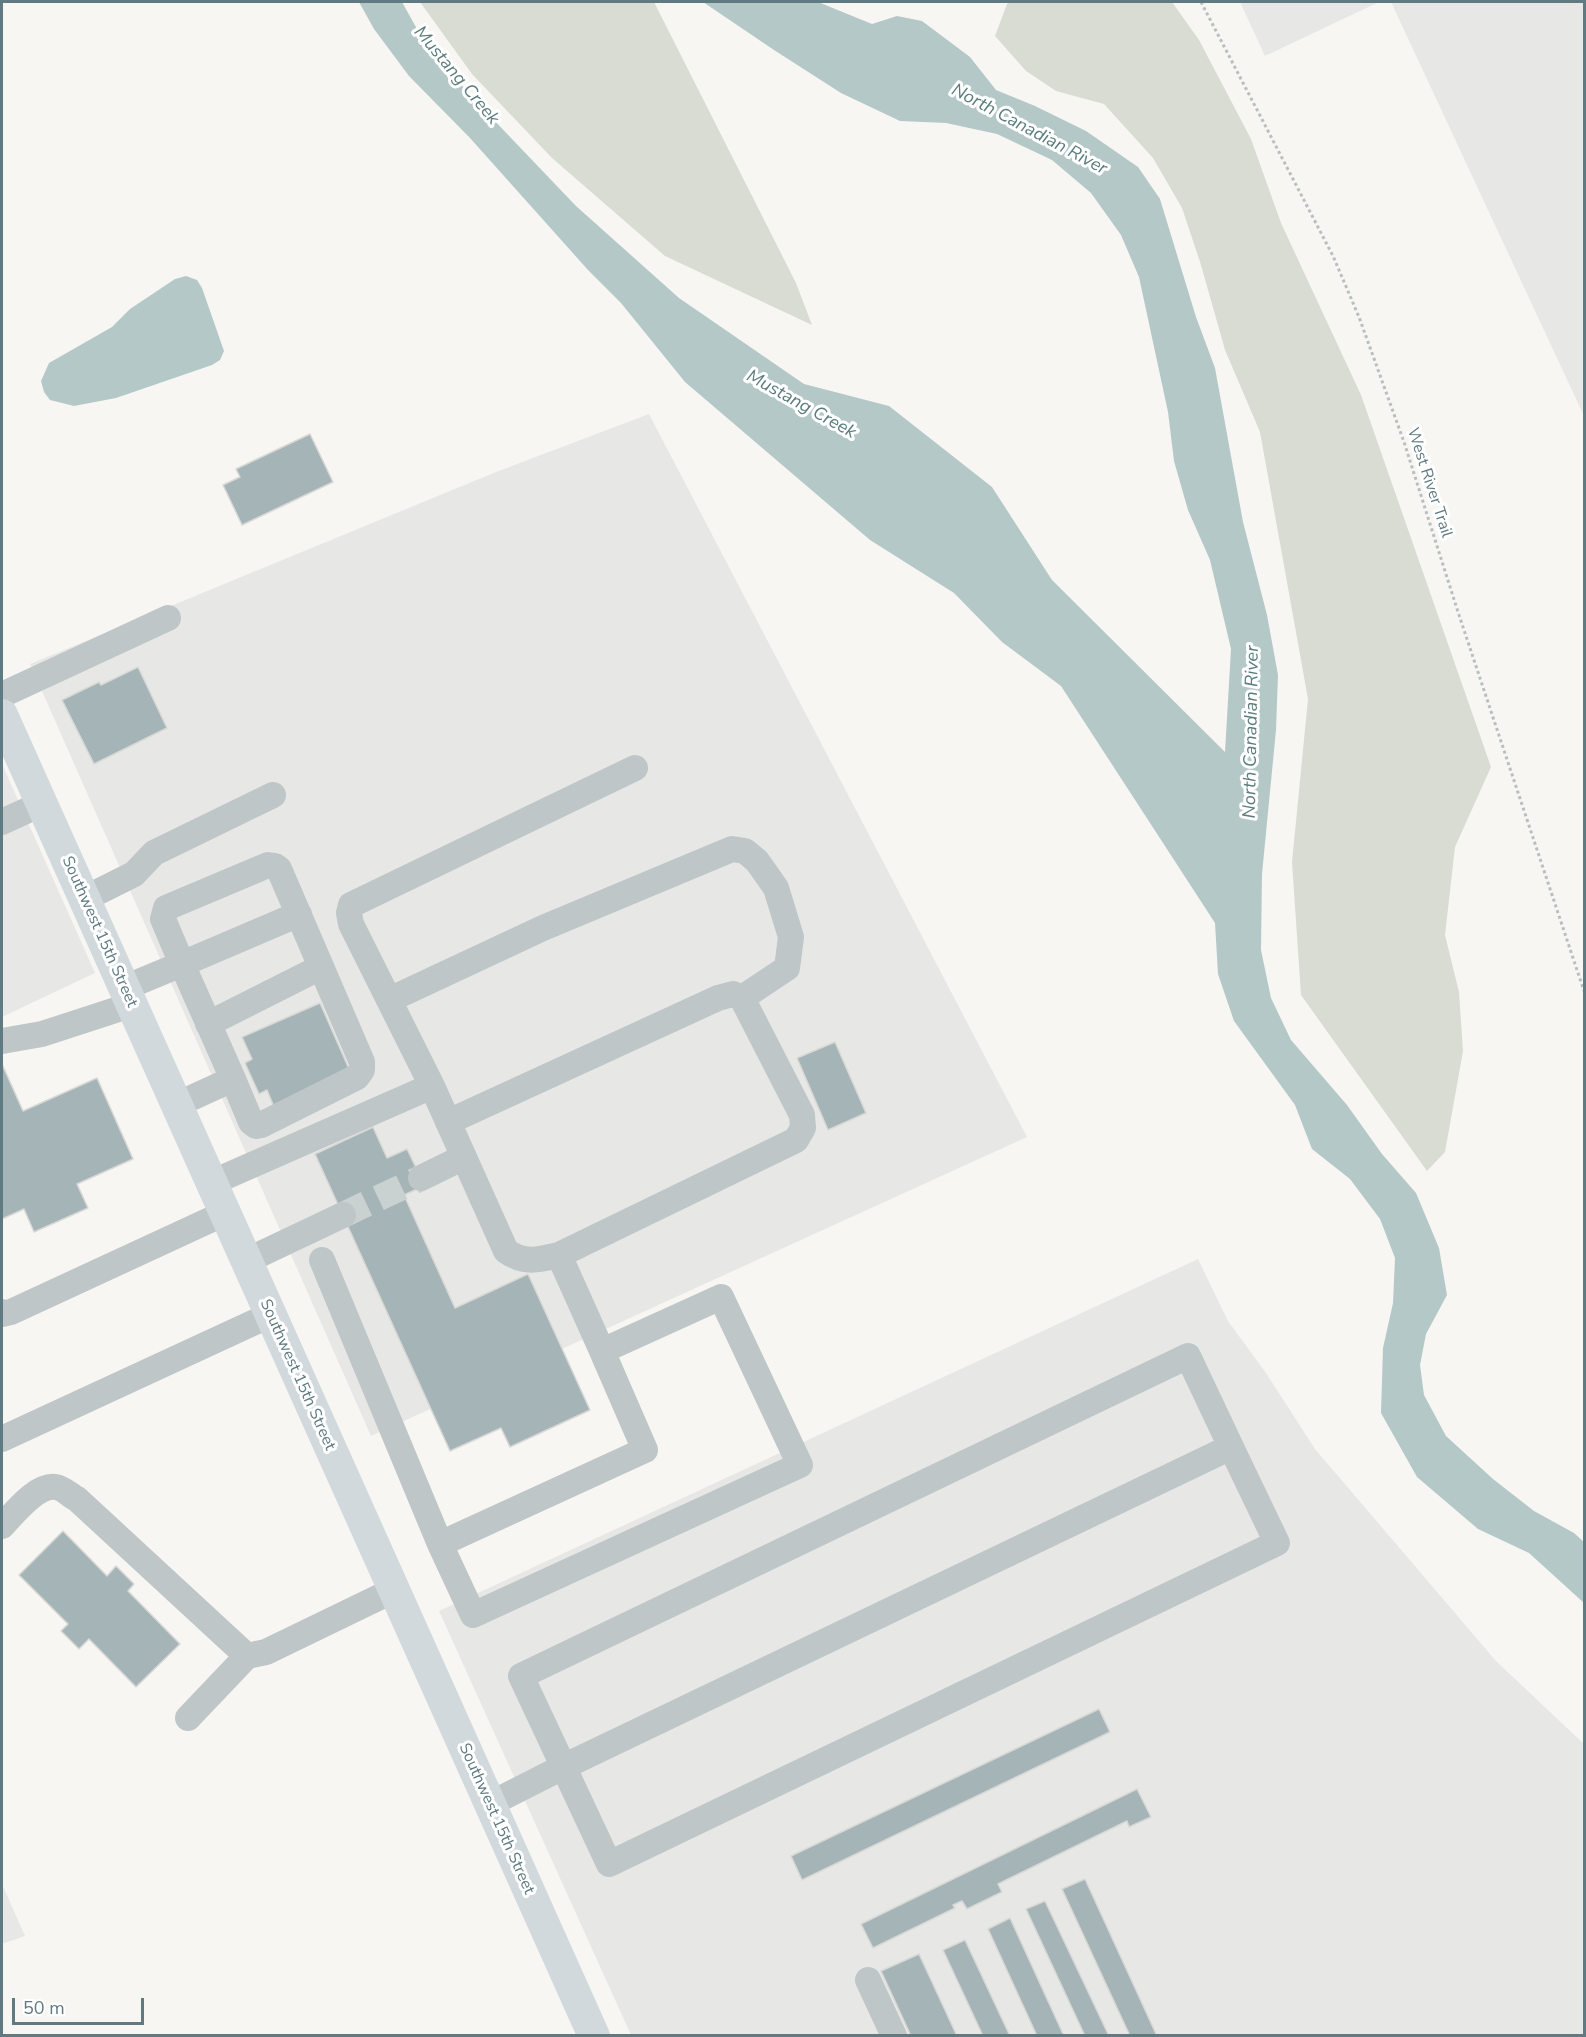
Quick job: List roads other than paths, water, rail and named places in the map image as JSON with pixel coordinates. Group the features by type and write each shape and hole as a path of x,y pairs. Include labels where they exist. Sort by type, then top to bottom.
{"main road":[{"name":"Southwest 15th Street","path":"2,715 594,2036"}],"lane":[{"path":"2,695 168,618"},
{"path":"448,1122 718,998 733,994 742,998 802,1115 802,1128 796,1140 559,1255 534,1261 515,1258 506,1251 464,1157 448,1122 432,1086 351,924 349,913 351,905 635,768"},
{"path":"84,899 134,874 154,853 273,795"},
{"path":"2,822 41,804"},
{"path":"388,999 543,928 732,849 745,851 757,861 777,888 791,937 787,968 742,998"},
{"path":"268,866 275,866 279,869 362,1062 362,1070 357,1077 256,1126 251,1122 182,964 163,919 166,908 268,866"},
{"path":"2,1041 42,1034 128,997 182,964 298,914"},
{"path":"208,1024 321,967"},
{"path":"176,1105 233,1079"},
{"path":"211,1183 432,1086"},
{"path":"421,1178 464,1157"},
{"path":"2,1312 3,1314 11,1312 225,1213"},
{"path":"246,1261 343,1215"},
{"path":"440,1544 645,1450 559,1255"},
{"path":"322,1260 440,1544 473,1615 800,1466 721,1297 602,1351"},
{"path":"2,1439 270,1315"},
{"path":"1188,1356 1231,1447 1277,1543 609,1864 521,1676 1188,1356"},
{"path":"490,1804 1231,1447"},
{"path":"2,1526 27,1500 42,1489 56,1487 77,1499 247,1656"},
{"path":"188,1718 247,1656 266,1652 394,1590"},
{"path":"868,1980 894,2036"}],"water":[{"path":"359,2 402,2 417,29 468,93 576,206 679,298 804,384 889,406 992,487 1052,580 1225,752 1231,649 1210,560 1188,510 1174,461 1168,412 1139,277 1121,235 1091,193 1052,160 997,134 946,123 900,121 841,93 703,2 818,2 872,24 897,16 922,21 970,57 996,90 1086,131 1138,167 1160,199 1196,317 1215,368 1243,522 1267,615 1278,675 1276,730 1262,874 1261,950 1271,998 1291,1040 1347,1105 1382,1154 1416,1193 1439,1248 1447,1295 1426,1334 1420,1365 1424,1395 1446,1436 1493,1479 1534,1511 1574,1533 1584,1542 1584,1603 1529,1553 1478,1529 1417,1477 1381,1413 1383,1348 1393,1303 1395,1258 1380,1219 1350,1179 1312,1149 1295,1105 1234,1021 1218,974 1215,923 1061,686 1002,642 954,593 870,540 685,382 621,303 588,270 470,138 409,76 374,29"},
{"path":"186,276 197,280 202,288 224,351 220,360 212,365 116,398 74,406 50,400 44,392 41,381 49,363 112,327 130,309 175,279"}],"tunnel":[{"path":"343,1215 421,1178"}],"water label":[{"name":"Mustang Creek","path":"456,76"},
{"name":"North Canadian River","path":"1029,130"},
{"name":"Mustang Creek","path":"801,405"},
{"name":"North Canadian River","path":"1252,732"}]}
